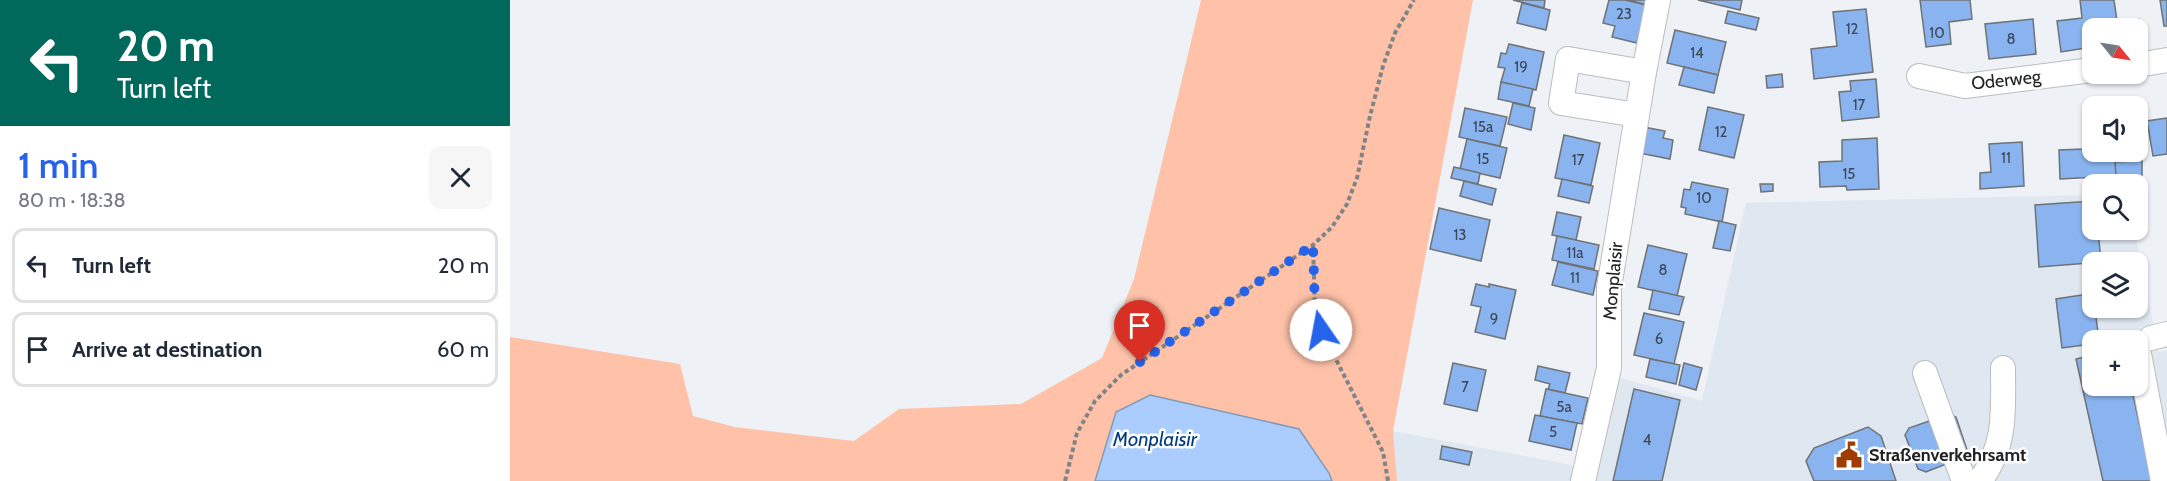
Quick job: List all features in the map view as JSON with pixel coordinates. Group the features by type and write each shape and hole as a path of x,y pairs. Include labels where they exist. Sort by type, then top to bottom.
{"street":[{"name":"Monplaisir","path":"1583,481 1609,368 1609,288 1658,0"},
{"path":"1637,115 1561,103 1568,59 1644,72"},
{"path":"2148,63 2167,60"},
{"name":"Oderweg","path":"1919,76 1965,86 2082,71"},
{"path":"2152,342 2163,481"},
{"path":"1980,481 1991,466 2003,432 2003,368"},
{"path":"1925,373 1964,481"}],"path":[{"path":"1065,481 1077,433 1095,401 1121,375 1313,245 1332,227 1347,204 1357,178 1383,66 1395,33 1414,0"},
{"path":"1313,245 1315,309 1321,330 1383,452 1388,481"}],"shaded area":[{"path":"1201,0 1473,0 1393,431 1397,481 1332,481 1299,429 1116,412 1095,481 510,481 510,337 680,364 693,416 735,427 854,441 899,409 1021,404 1102,358 1134,279"},
{"path":"2082,195 2082,240 2136,240 2139,252 2082,252 2082,318 2148,318 2148,298 2159,352 2167,350 2167,481 1397,481 1392,431 1593,469 1617,377 1702,401 1746,203"}],"water":[{"name":"Monplaisir","path":"1150,395 1299,429 1332,481 1095,481 1116,412"}],"building":[{"path":"1513,0 1545,0 1544,8"},
{"path":"1609,0 1625,0 1646,5 1637,43 1612,37 1615,26 1603,23"},
{"path":"1629,0 1651,0 1650,6"},
{"path":"1698,0 1742,0 1740,10"},
{"path":"1920,0 1970,0 1972,19 1949,22 1951,44 1926,47"},
{"path":"2080,0 2114,0 2117,18 2082,18"},
{"path":"2160,0 2167,0 2167,26 2164,26"},
{"path":"1522,3 1550,10 1546,30 1517,23"},
{"path":"1866,9 1873,72 1814,79 1811,49 1837,46 1833,12"},
{"path":"1728,11 1759,18 1756,30 1725,23"},
{"path":"2082,18 2082,49 2061,52 2057,21"},
{"path":"2033,19 2036,54 1989,59 1985,24"},
{"path":"1675,30 1726,42 1718,75 1667,63"},
{"path":"1509,44 1544,52 1536,90 1501,82 1505,68 1498,67 1501,53 1506,54"},
{"path":"1684,67 1718,75 1714,93 1679,85"},
{"path":"1782,74 1783,87 1767,88 1766,76"},
{"path":"1876,79 1879,117 1842,121 1839,92 1851,91 1850,81"},
{"path":"1501,82 1533,89 1529,106 1498,99"},
{"path":"1513,103 1535,108 1531,130 1508,124"},
{"path":"1708,107 1744,115 1734,158 1699,150"},
{"path":"1465,108 1507,117 1500,146 1459,137"},
{"path":"2167,118 2167,154 2153,156 2148,121"},
{"path":"1644,127 1665,131 1663,138 1673,140 1670,159 1639,153"},
{"path":"1564,135 1600,143 1591,185 1555,178"},
{"path":"1877,138 1879,189 1847,190 1846,186 1820,187 1819,162 1842,161 1842,140"},
{"path":"1467,139 1507,148 1500,178 1460,169"},
{"path":"2022,142 2024,186 1980,189 1980,173 1991,172 1989,144"},
{"path":"2082,149 2082,162 2115,162 2116,174 2082,174 2082,178 2060,179 2059,150"},
{"path":"2115,162 2142,162 2142,174 2116,174"},
{"path":"1454,167 1480,173 1478,184 1451,178"},
{"path":"1562,179 1593,186 1589,203 1558,196"},
{"path":"1464,181 1496,189 1492,205 1460,196"},
{"path":"1692,182 1728,189 1722,222 1685,214 1686,208 1681,207 1684,189 1690,190"},
{"path":"1760,184 1773,184 1773,191 1761,192"},
{"path":"2082,202 2082,240 2099,240 2100,252 2082,252 2082,264 2039,267 2035,205"},
{"path":"1439,208 1490,220 1481,261 1430,249"},
{"path":"1557,212 1581,217 1576,240 1552,235"},
{"path":"1719,221 1736,225 1730,251 1713,248"},
{"path":"1557,236 1599,245 1594,269 1552,260"},
{"path":"1648,245 1687,254 1677,296 1638,287"},
{"path":"1558,262 1598,271 1593,295 1552,285"},
{"path":"1476,284 1489,287 1489,284 1516,290 1505,339 1475,332 1481,307 1471,305"},
{"path":"1653,290 1684,297 1679,315 1649,309"},
{"path":"2082,295 2082,318 2096,318 2098,330 2082,330 2082,345 2062,348 2056,299"},
{"path":"1644,313 1684,322 1674,364 1634,355"},
{"path":"2082,358 2082,386 2076,359"},
{"path":"1650,359 1680,365 1676,384 1646,377"},
{"path":"1453,363 1486,370 1477,411 1444,404"},
{"path":"1684,363 1702,368 1696,390 1679,385"},
{"path":"1538,366 1570,373 1565,393 1548,389 1550,384 1535,380"},
{"path":"1546,389 1588,398 1582,424 1540,416"},
{"path":"1634,389 1680,400 1662,481 1613,481"},
{"path":"2084,396 2133,396 2152,481 2103,481"},
{"path":"1949,414 1956,417 1967,450 1964,457 1926,472 1918,469 1905,435 1909,428"},
{"path":"1535,415 1577,423 1571,450 1529,441"},
{"name":"Straßenverkehrsamt","path":"1868,427 1881,436 1896,481 1814,481 1806,461 1814,448"},
{"path":"1442,446 1472,452 1469,465 1440,459"}],"place":[{"name":"Straßenverkehrsamt","path":"1849,455"}],"route":[{"path":"1140,362 1313,245 1315,309 1321,330"}]}
